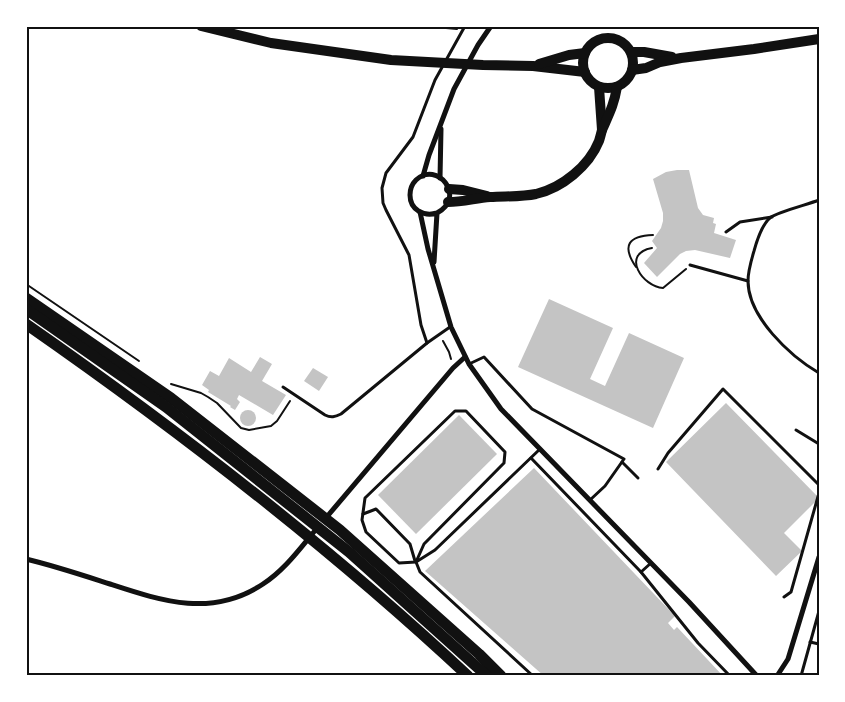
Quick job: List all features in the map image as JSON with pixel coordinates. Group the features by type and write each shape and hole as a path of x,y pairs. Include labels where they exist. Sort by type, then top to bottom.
{"highway":[{"path":"201,26 271,42 391,60 483,66 533,66 585,72"},
{"path":"614,38 623,41 631,52 632,70 626,80 617,87 599,87 588,79 585,72 585,53 596,40 614,38"},
{"path":"632,70 681,58 819,39"},
{"path":"631,52 644,52 681,58"},
{"path":"533,66 569,55 585,53"},
{"path":"599,87 602,131"},
{"path":"449,189 463,190 490,197 512,198 538,194 560,184 578,171 590,158 612,111 617,87"},
{"path":"448,202 469,202 490,197"},
{"path":"26,298 171,398 340,530 501,676"},
{"path":"26,309 166,407 349,552 487,676"},
{"path":"26,324 105,379 237,479 322,548 468,676"}],"street":[{"path":"422,176 456,85 478,44 491,26"},
{"path":"440,178 442,124"},
{"path":"432,175 440,178 446,182 449,189 448,202 443,210 437,213 428,215 420,212 413,206 410,194 413,183 422,176 432,175"},
{"path":"420,212 425,240 451,327 469,364 495,402 757,676"},
{"path":"434,265 437,213"},
{"path":"26,559 164,601 200,604 222,602 254,590 273,577 291,559 453,368 465,357"},
{"path":"777,676 788,659 819,556"}],"lane":[{"path":"427,343 409,256 383,203 382,188 386,173 415,132 435,80 464,26"},
{"path":"726,232 740,222 772,217 819,200"},
{"path":"772,217 762,229 749,270 748,281 752,302 765,324 790,352 819,373"},
{"path":"690,265 748,281"},
{"path":"283,387 325,415 335,417 427,343 451,327"},
{"path":"469,364 484,357 532,409 624,459 605,486 590,500"},
{"path":"658,469 668,453 722,389 819,485"},
{"path":"416,562 424,544 504,463 504,452 466,411 455,411 365,498 362,520 366,532 399,563 416,562 435,550 540,449"},
{"path":"796,430 819,444"},
{"path":"531,458 641,572 698,643 730,676"},
{"path":"622,462 638,478"},
{"path":"784,597 791,592 819,493"},
{"path":"362,514 376,509 410,544 420,572 533,676"},
{"path":"641,572 651,563"},
{"path":"802,676 819,611"},
{"path":"810,642 819,644"}],"path":[{"path":"424,26 462,31"},
{"path":"653,235 634,238 629,243 627,249 636,268 651,285 664,288 690,265"},
{"path":"636,268 638,254 642,250 652,248"},
{"path":"26,284 140,362"},
{"path":"438,336 449,352 453,368"},
{"path":"170,383 208,396 241,428 248,430 271,426 277,421 295,395"}],"building":[{"path":"689,170 698,208 703,215 714,218 713,223 716,224 714,233 736,240 730,258 695,250 686,251 680,254 657,277 644,263 657,248 652,241 661,228 663,221 663,213 653,179 666,172"},
{"path":"549,299 613,328 590,379 605,386 629,333 684,358 653,428 518,367"},
{"path":"260,357 272,364 262,381 286,395 273,415 239,395 237,399 240,402 235,410 208,392 209,390 202,385 210,371 219,376 229,358 251,372"},
{"path":"313,368 328,377 319,391 304,381"},
{"path":"726,403 819,498 784,533 802,551 776,576 666,462"},
{"path":"245,410 251,410 256,415 254,424 245,426 240,421 240,415"},
{"path":"459,415 497,454 416,534 378,495"},
{"path":"534,468 675,616 668,623 674,630 677,627 723,676 544,676 425,571"}]}
